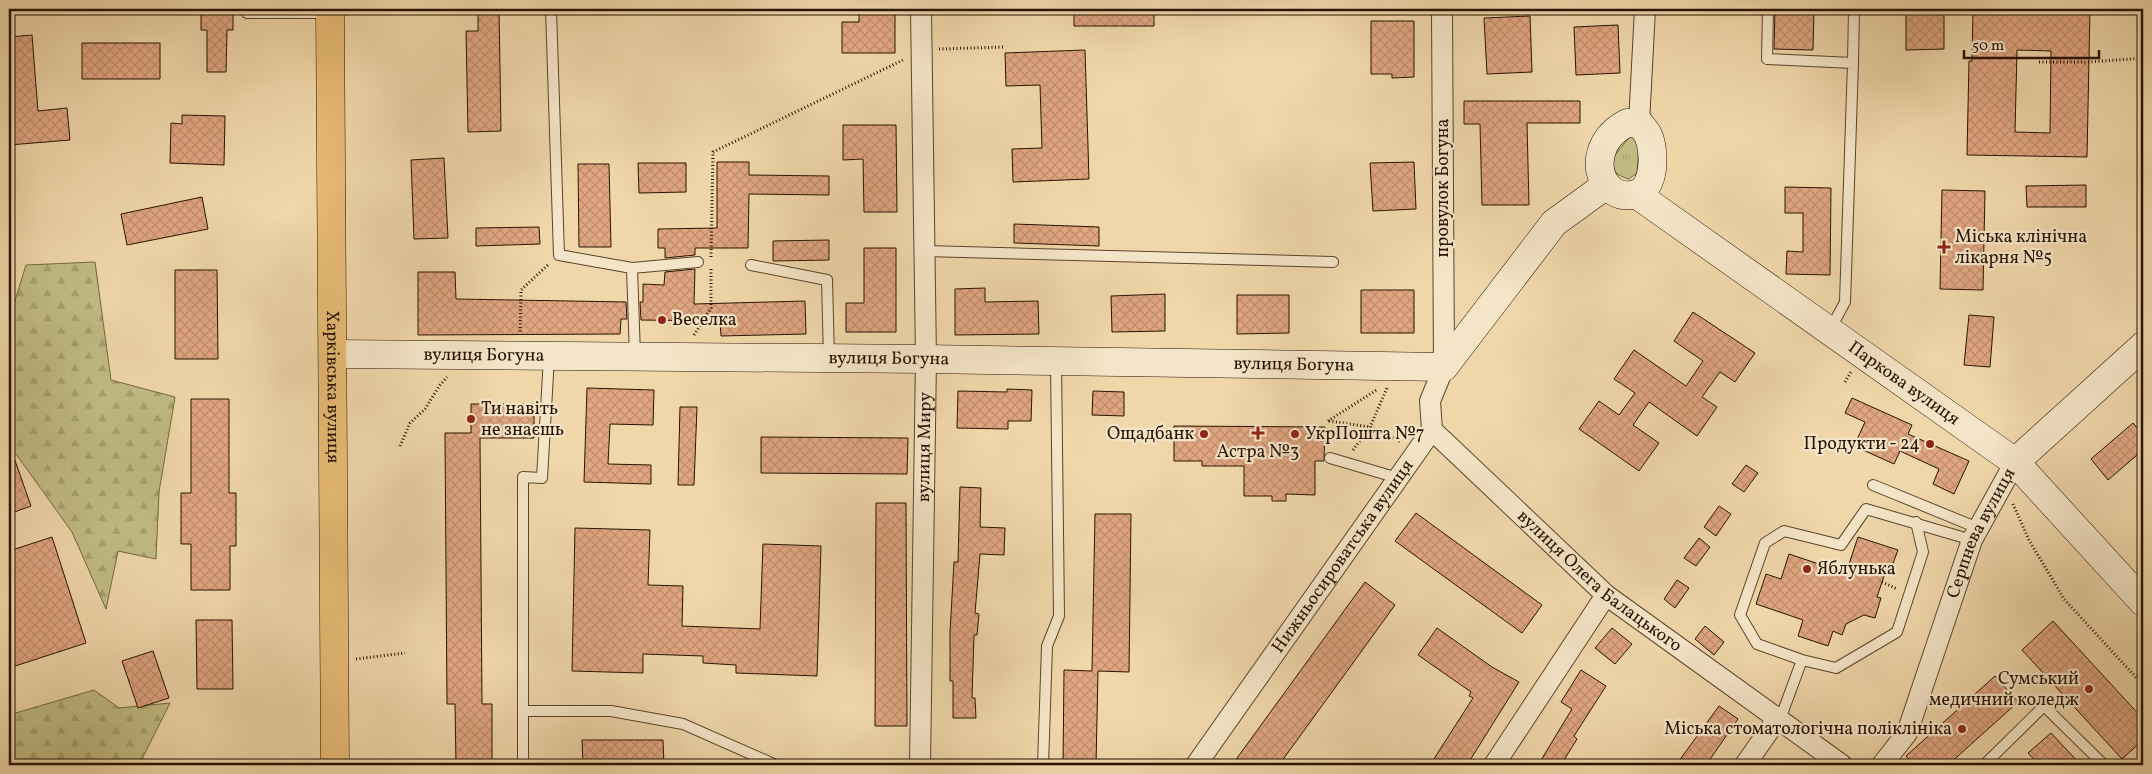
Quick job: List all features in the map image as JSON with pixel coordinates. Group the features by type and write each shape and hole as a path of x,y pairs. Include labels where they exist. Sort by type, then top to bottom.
{"main road":[{"name":"Харківська вулиця","path":"330,11 334,354 335,765"},
{"path":"1639,123 1648,136 1652,150 1652,174 1646,187 1636,194 1618,194 1605,186 1598,169 1605,140 1615,129 1627,124 1639,123"},
{"path":"1444,367 1554,223 1605,186"},
{"name":"Паркова вулиця","path":"1636,194 1829,331 2009,471 2143,602"},
{"name":"Серпнева вулиця","path":"2009,471 2143,346"},
{"name":"вулиця Богуна","path":"334,354 926,359 1444,367"}],"street":[{"name":"вулиця Миру","path":"920,765 926,359 921,9"},
{"name":"провулок Богуна","path":"1442,9 1444,367"},
{"path":"1639,123 1645,9"},
{"path":"1432,430 1430,402 1444,367"},
{"name":"Нижньосироватська вулиця","path":"1196,765 1432,430"},
{"name":"вулиця Олега Балацького","path":"1432,430 1606,595 1842,765"},
{"name":"Серпнева вулиця","path":"1882,765 1908,733 1975,534 2009,471"},
{"path":"1494,765 1606,595"},
{"path":"1745,765 1778,719"}],"lane":[{"path":"247,9 247,13 263,14 330,11"},
{"path":"551,9 559,255 632,268 698,262"},
{"path":"1768,9 1767,59 1853,63"},
{"path":"1829,331 1845,302 1854,9"},
{"path":"925,251 1333,262"},
{"path":"750,265 827,280 829,359"},
{"path":"632,268 636,357"},
{"path":"523,765 522,478 542,478 549,356"},
{"path":"1043,765 1047,646 1058,616 1056,361"},
{"path":"1330,458 1398,478"},
{"path":"1873,485 1975,534"},
{"path":"1916,522 1923,552 1898,632 1836,668 1802,660 1757,644 1740,614 1766,543 1784,531 1841,545 1866,509 1975,534"},
{"path":"1778,719 1782,714 1802,660"},
{"path":"1984,765 2044,706 2104,765"},
{"path":"523,711 611,711 683,724 776,765"}],"path":[{"path":"689,342 711,308 712,152 899,61 936,49 1004,47"},
{"path":"2039,62 2088,62 2143,58"},
{"path":"520,342 521,290 559,255"},
{"path":"400,446 410,424 425,409 440,385 449,375"},
{"path":"1344,462 1370,427 1390,382 1328,421 1370,427 1418,450"},
{"path":"2009,471 2029,540 2064,599 2143,685"},
{"path":"335,660 405,654"}],"green space":[{"path":"1631,135 1639,140 1637,173 1629,179 1616,173 1611,160"},
{"path":"95,262 111,380 175,397 159,492 156,559 118,551 106,609 72,532 16,454 9,452 9,320 26,265"},
{"path":"94,690 119,708 170,703 139,765 9,765 9,715"}],"building":[{"path":"201,9 233,9 233,30 227,30 226,72 207,72 207,30 201,30"},
{"path":"478,9 499,9 501,131 468,132 466,31 478,31"},
{"path":"859,9 895,9 895,53 842,53 842,22 859,22"},
{"path":"1074,9 1154,9 1154,26 1074,26"},
{"path":"1775,9 1814,9 1813,50 1774,49"},
{"path":"1906,9 1944,9 1944,49 1906,50"},
{"path":"1973,9 2090,9 2087,157 1967,155 1969,61 1972,61","holes":["2017,50 2051,51 2050,133 2015,132"]},
{"path":"1530,16 1532,72 1487,74 1484,18"},
{"path":"1371,21 1414,21 1414,77 1392,78 1392,74 1371,74"},
{"path":"1618,25 1620,73 1576,75 1574,27"},
{"path":"32,35 38,111 67,108 70,140 9,145 9,37"},
{"path":"82,43 160,43 160,79 82,79"},
{"path":"1085,50 1089,179 1013,182 1012,149 1042,148 1040,85 1006,86 1005,53"},
{"path":"1464,101 1580,101 1580,123 1527,123 1529,205 1482,205 1480,124 1464,124"},
{"path":"182,115 225,116 224,165 170,163 171,123 182,124"},
{"path":"843,125 896,125 897,212 864,212 863,159 843,160"},
{"path":"444,158 448,238 414,239 411,160"},
{"path":"717,162 749,162 749,175 829,176 829,195 749,194 748,248 695,248 695,255 665,258 665,248 658,248 658,229 717,228"},
{"path":"1414,162 1416,209 1373,211 1370,163"},
{"path":"638,163 686,163 686,192 639,193"},
{"path":"578,164 609,164 611,247 579,247"},
{"path":"2086,185 2086,207 2027,207 2026,186"},
{"path":"1785,187 1831,188 1830,275 1786,274 1787,251 1803,252 1803,213 1785,213"},
{"path":"1942,190 1985,191 1983,290 1940,289"},
{"path":"202,197 208,229 127,245 121,214"},
{"path":"1014,224 1099,227 1099,246 1014,243"},
{"path":"539,227 540,244 476,246 476,228"},
{"path":"829,240 829,260 773,261 773,241"},
{"path":"864,248 896,248 896,332 846,332 846,303 864,303"},
{"path":"695,269 694,304 805,301 806,334 721,336 720,321 641,320 640,302 643,302 643,284 664,285 665,272"},
{"path":"175,270 217,270 218,359 175,359"},
{"path":"418,272 455,272 456,299 626,302 627,319 621,319 620,334 418,335"},
{"path":"985,288 985,302 1038,301 1039,334 955,335 955,289"},
{"path":"1361,290 1414,290 1414,333 1361,333"},
{"path":"1165,294 1165,331 1112,332 1111,296"},
{"path":"1237,295 1289,295 1289,333 1237,334"},
{"path":"1693,312 1755,353 1735,382 1720,372 1702,397 1717,407 1697,436 1649,402 1633,425 1659,443 1639,471 1579,429 1599,401 1619,415 1635,393 1614,379 1634,350 1686,386 1703,361 1674,341"},
{"path":"1969,315 1994,317 1990,367 1964,365"},
{"path":"587,388 654,390 653,425 610,424 608,464 651,465 651,484 584,482"},
{"path":"1007,389 1032,390 1031,421 1008,421 1008,429 957,428 958,391 1007,392"},
{"path":"1093,391 1124,392 1124,416 1092,415"},
{"path":"1852,398 1912,425 1908,434 1969,461 1954,494 1933,484 1939,469 1900,451 1894,464 1854,446 1865,422 1845,413"},
{"path":"191,399 229,399 229,493 236,493 236,546 230,546 230,590 191,590 191,544 181,544 181,493 191,493"},
{"path":"471,404 534,404 534,438 480,438 482,704 492,704 492,765 456,765 455,704 447,704 445,433 471,433"},
{"path":"680,407 697,407 694,485 678,485"},
{"path":"2133,423 2143,435 2143,450 2108,480 2091,459"},
{"path":"1174,426 1325,427 1324,461 1315,461 1315,495 1286,494 1286,501 1272,501 1272,496 1244,496 1244,466 1202,466 1202,461 1174,461"},
{"path":"761,437 908,438 907,474 761,473"},
{"path":"9,449 11,449 31,506 9,514"},
{"path":"1746,465 1758,473 1744,492 1732,484"},
{"path":"960,487 981,488 980,527 1005,528 1004,555 980,554 975,613 979,614 977,635 974,635 972,698 975,698 976,718 953,718 953,681 950,681 950,632 954,562 958,562"},
{"path":"876,503 906,503 907,726 875,726"},
{"path":"1719,506 1731,514 1716,536 1704,527"},
{"path":"1416,513 1542,605 1522,633 1395,541"},
{"path":"1095,514 1131,514 1129,672 1098,671 1096,765 1063,765 1064,670 1092,671"},
{"path":"575,528 650,530 648,585 683,586 682,626 760,629 763,544 821,546 817,676 736,673 736,665 703,663 703,656 643,654 643,673 572,671"},
{"path":"52,537 86,643 9,668 9,551"},
{"path":"1858,537 1898,550 1891,569 1887,568 1882,582 1877,597 1881,598 1875,618 1864,615 1846,624 1842,635 1833,631 1828,646 1798,636 1803,620 1756,604 1766,574 1781,579 1789,554 1846,573"},
{"path":"1699,538 1710,547 1696,566 1684,558"},
{"path":"1677,580 1689,588 1675,608 1664,599"},
{"path":"1365,582 1395,605 1279,765 1232,765"},
{"path":"196,620 232,620 233,689 197,689"},
{"path":"2053,621 2143,719 2143,740 2122,759 2022,650"},
{"path":"1705,626 1724,642 1714,655 1695,639"},
{"path":"1437,628 1492,667 1519,682 1467,765 1430,765 1473,698 1469,696 1471,692 1418,655"},
{"path":"1612,628 1632,644 1615,664 1595,648"},
{"path":"153,651 169,698 138,708 122,661"},
{"path":"1581,670 1606,686 1574,736 1577,739 1561,765 1538,765 1572,709 1561,702"},
{"name":"Міська стоматологічна поліклініка","path":"1995,676 2018,702 1948,765 1914,765 1906,756"},
{"path":"1719,706 1738,719 1706,765 1676,765"},
{"path":"2051,733 2081,765 2039,765 2028,753"},
{"path":"582,740 663,740 664,765 583,765"}],"place":[{"name":"Міська клінічна лікарня №5","path":"1944,247"},
{"name":"Веселка","path":"662,320"},
{"name":"Ти навіть не знаєшь","path":"471,419"},
{"name":"Астра №3","path":"1258,433"},
{"name":"Ощадбанк","path":"1204,434"},
{"name":"УкрПошта №7","path":"1295,434"},
{"name":"Продукти - 24","path":"1930,444"},
{"name":"Яблунька","path":"1807,569"},
{"name":"Сумський медичний коледж","path":"2089,689"},
{"name":"Міська стоматологічна поліклініка","path":"1962,729"}]}
